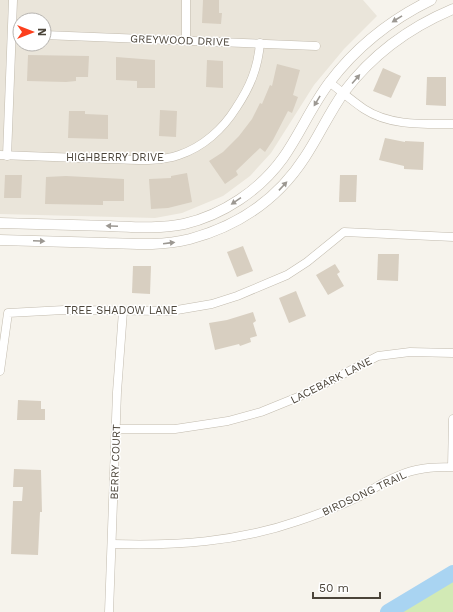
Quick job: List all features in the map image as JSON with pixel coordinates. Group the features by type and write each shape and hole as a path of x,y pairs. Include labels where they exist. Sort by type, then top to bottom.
{"street":[{"path":"13,0 14,12"},
{"path":"186,0 186,40"},
{"path":"0,223 156,228 184,224 212,215 253,189 269,175 283,158 330,82 348,60 371,38 398,18 431,0"},
{"path":"0,240 162,244 189,239 217,231 257,209 275,194 291,177 344,93 373,60 394,42 416,27 453,9"},
{"name":"GREYWOOD DRIVE","path":"52,35 316,46"},
{"name":"HIGHBERRY DRIVE","path":"4,155 143,160 180,155 202,144 214,135 233,113 252,82 257,65 260,43"},
{"path":"4,155 14,52"},
{"path":"330,82 364,108 392,120 420,124 453,124"},
{"name":"TREE SHADOW LANE","path":"0,371 8,313 64,310 123,311 186,309 237,296 296,269 344,232 453,237"},
{"name":"BERRY COURT","path":"109,612 116,429 123,311"},
{"name":"LACEBARK LANE","path":"116,429 175,429 228,422 261,412 303,396 378,356 410,352 453,353"},
{"name":"BIRDSONG TRAIL","path":"112,544 188,544 228,539 298,521 343,504 399,475 418,469 452,467 453,419"}],"shaded area":[{"path":"0,0 363,0 377,16 344,49 314,85 271,153 250,176 223,196 182,213 155,218 0,214"}],"green space":[{"path":"453,579 453,612 398,612"}],"building":[{"path":"203,0 219,0 219,13 222,13 221,24 202,23"},
{"path":"28,55 89,56 88,77 76,77 76,81 66,82 27,81"},
{"path":"116,57 155,60 155,88 137,88 137,81 116,80"},
{"path":"207,60 223,61 223,88 206,87"},
{"path":"277,64 300,70 293,95 298,97 292,113 288,111 265,152 260,148 236,171 238,175 225,184 209,161 223,152 239,136 252,119 260,103 262,104 270,85 272,86"},
{"path":"383,68 401,76 391,98 373,91"},
{"path":"427,77 446,77 446,106 426,105"},
{"path":"160,110 177,111 176,137 159,136"},
{"path":"69,111 85,111 85,114 108,115 108,139 68,138"},
{"path":"385,138 405,142 424,142 423,170 404,169 404,166 379,160"},
{"path":"187,173 192,202 168,208 151,209 149,179 171,178 171,176"},
{"path":"5,175 22,175 21,198 4,198"},
{"path":"340,175 357,175 356,202 339,202"},
{"path":"66,176 124,179 124,201 103,201 103,205 45,204 46,177"},
{"path":"243,246 253,271 237,277 227,252"},
{"path":"378,254 399,254 398,281 377,280"},
{"path":"335,264 340,272 337,274 344,286 328,295 316,275"},
{"path":"133,266 151,266 150,294 132,293"},
{"path":"296,291 306,316 289,323 279,298"},
{"path":"253,312 256,321 253,323 257,336 250,338 251,342 240,346 239,344 215,350 209,323 227,320"},
{"path":"18,400 41,401 41,409 45,409 45,420 17,420"},
{"path":"14,469 41,470 42,512 40,512 38,555 11,554 13,501 22,501 23,487 13,487"}],"waterway":[{"path":"388,612 453,573"}]}
